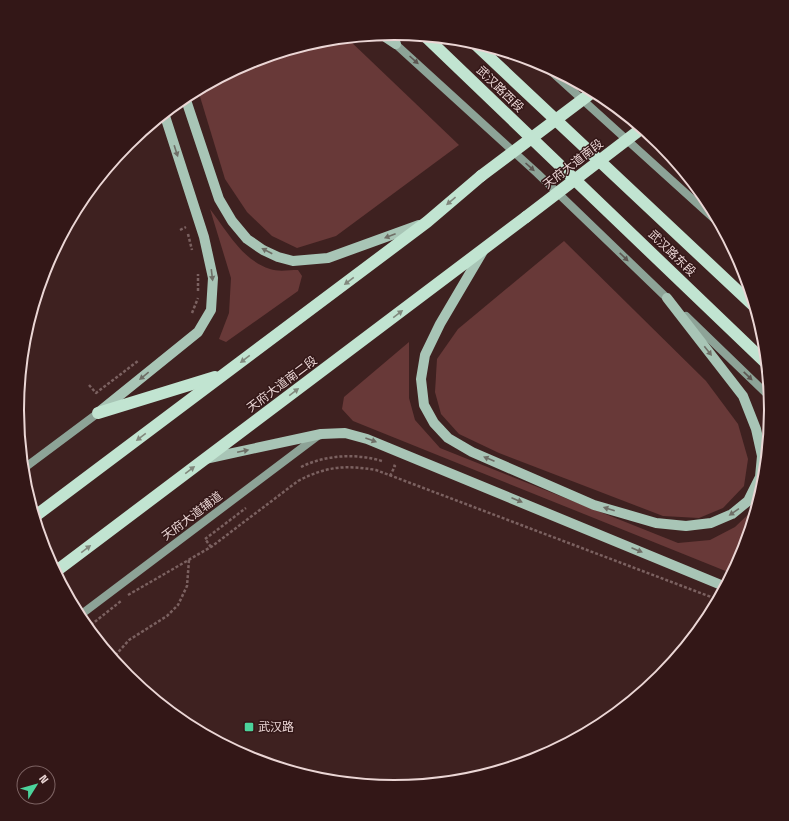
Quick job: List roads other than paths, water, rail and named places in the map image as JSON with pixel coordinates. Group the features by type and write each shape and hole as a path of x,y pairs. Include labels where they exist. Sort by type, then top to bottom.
{"highway":[{"name":"武汉路西段","path":"431,42 556,162"},
{"name":"武汉路西段","path":"483,51 573,136"},
{"path":"39,513 427,222 481,176 589,95"},
{"name":"天府大道南段","path":"526,218 638,131"},
{"name":"武汉路东段","path":"573,136 748,300"},
{"name":"武汉路东段","path":"556,162 761,359"},
{"name":"天府大道南二段","path":"60,569 526,218"},
{"path":"98,412 224,374"}],"main road":[{"path":"390,40 396,44"},
{"path":"392,40 537,173 764,391"},
{"path":"559,79 707,211"},
{"path":"187,103 219,199 232,221 247,239 263,250 293,262 328,258 427,222"},
{"path":"28,465 98,412 198,332 211,310 213,278 204,237 166,119"},
{"path":"484,249 440,324 425,355 421,379 424,405 434,423 448,438 472,452 594,505 656,524 686,526 711,523 732,514 748,501 758,480"},
{"path":"667,298 743,396 756,429 762,456 761,463"},
{"path":"205,459 321,434 345,433 368,439 721,585"},
{"name":"天府大道辅道","path":"84,612 321,434"}],"place":[{"name":"武汉路","path":"249,727"}]}
